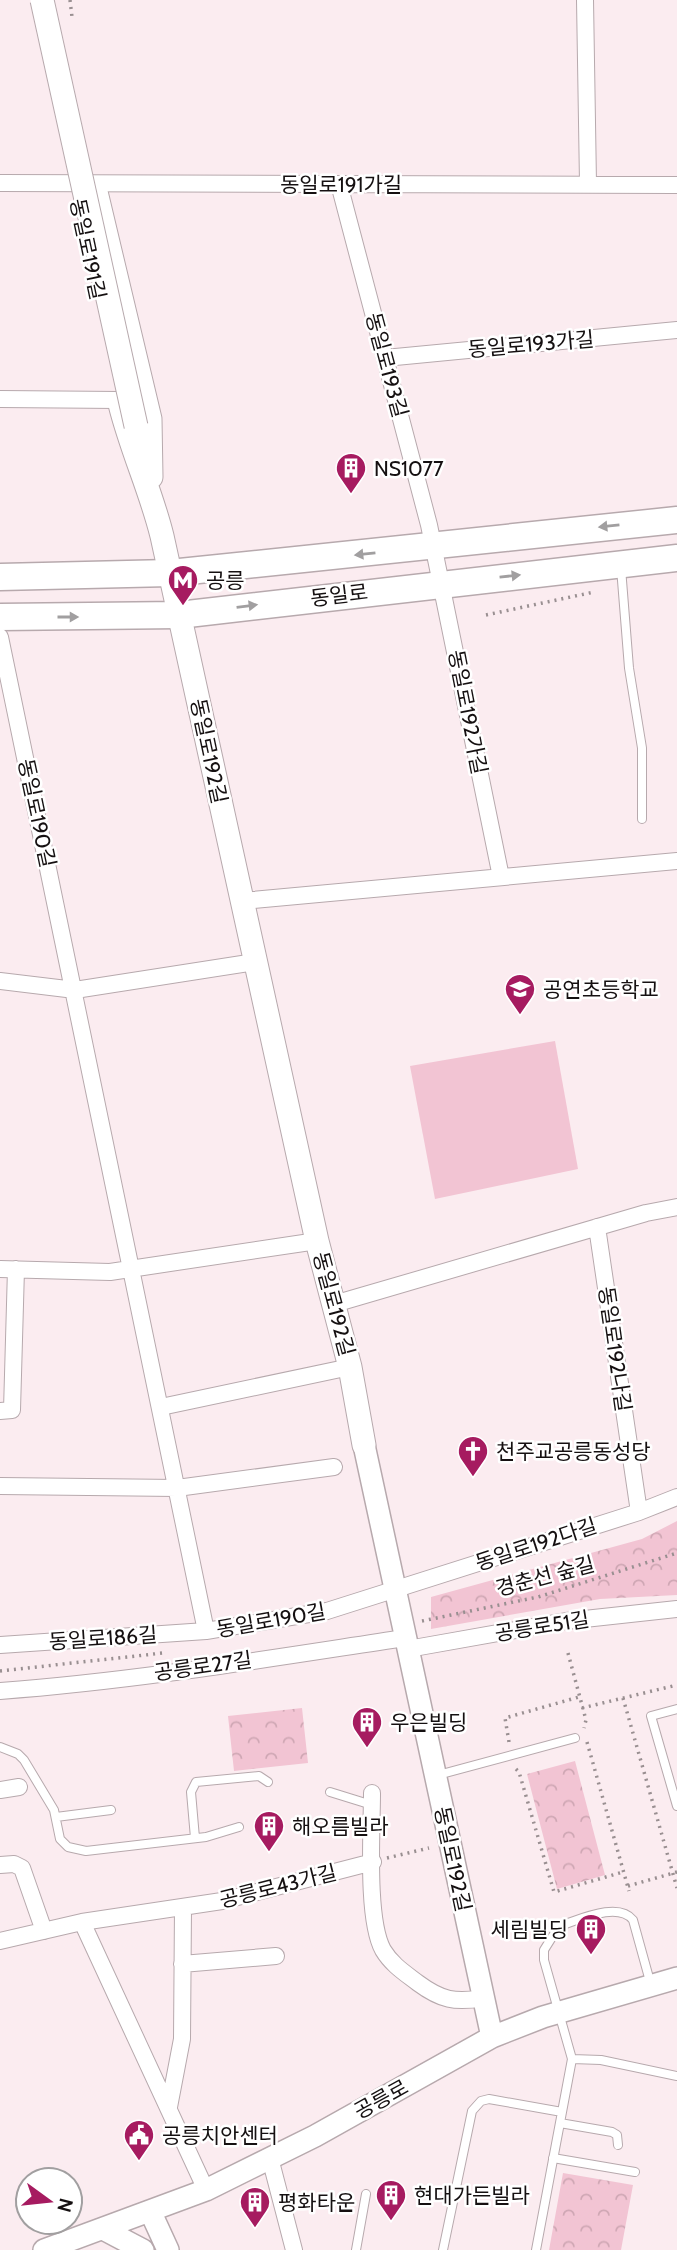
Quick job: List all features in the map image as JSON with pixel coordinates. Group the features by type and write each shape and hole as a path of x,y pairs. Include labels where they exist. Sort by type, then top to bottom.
{"main road":[{"name":"동일로191길","path":"34,0 150,418 152,494"},
{"name":"동일로191길","path":"42,0 170,573"},
{"name":"동일로191길","path":"53,0 119,400 125,427 152,494"},
{"name":"동일로","path":"0,577 170,573 677,520"},
{"name":"동일로","path":"0,617 179,615 677,558"},
{"name":"동일로192길","path":"170,573 317,1241 350,1367 364,1445"}],"street":[{"path":"585,0 588,183"},
{"name":"동일로191가길","path":"0,183 677,185"},
{"name":"동일로193길","path":"340,184 433,547"},
{"name":"동일로193가길","path":"385,358 677,330"},
{"path":"0,399 119,400"},
{"name":"동일로192가길","path":"433,547 501,877"},
{"name":"동일로190길","path":"0,636 4,681 75,990 206,1631 327,1611 395,1591"},
{"path":"242,901 677,861"},
{"path":"0,981 75,990 255,962"},
{"path":"334,1304 597,1227 677,1207"},
{"name":"동일로192나길","path":"597,1227 639,1512"},
{"path":"0,1411 12,1410 8,1269 110,1272 317,1241"},
{"path":"161,1407 350,1367"},
{"name":"동일로192길","path":"364,1445 395,1591 411,1636 435,1776 492,2037"},
{"path":"0,1486 177,1488 334,1467"},
{"name":"동일로192다길","path":"395,1591 483,1560 639,1512 677,1497"},
{"name":"공릉로51길","path":"411,1636 677,1609"},
{"name":"동일로186길","path":"0,1645 206,1631"},
{"name":"공릉로27길","path":"0,1691 59,1687 285,1654 351,1648 411,1636"},
{"path":"0,1790 19,1787"},
{"path":"372,1799 375,1928 384,1951 392,1962 439,1998 458,2003 483,1998"},
{"name":"공릉로43가길","path":"0,1941 82,1922 183,1908 373,1862"},
{"path":"0,1865 14,1864 22,1868 44,1931"},
{"path":"169,2107 182,2039 183,1908"},
{"path":"82,1922 206,2190"},
{"path":"182,1964 276,1956"},
{"name":"공릉로","path":"44,2250 151,2213 206,2190 492,2037 558,2012 677,1978"},
{"path":"270,2158 294,2250"},
{"path":"151,2213 168,2250"},
{"path":"103,2229 142,2250"}],"lane":[{"path":"620,565 625,586 629,668 642,748 642,818"},
{"path":"677,1709 651,1716 677,1806"},
{"path":"435,1776 575,1738"},
{"path":"0,1747 18,1754 24,1760 56,1817 60,1839 68,1847 78,1851 195,1838 228,1832 239,1827"},
{"path":"195,1838 191,1792 196,1782 251,1776 259,1776 268,1782"},
{"path":"330,1792 372,1799"},
{"path":"56,1817 111,1810"},
{"path":"536,2250 572,2059 543,1952 559,1926 615,1911 626,1913 633,1920 651,1985"},
{"path":"572,2059 601,2060 677,2076"},
{"path":"443,2250 472,2111 477,2104 489,2099 562,2112"},
{"path":"560,2123 612,2132 617,2135 618,2145"},
{"path":"554,2158 635,2172"},
{"path":"356,2250 366,2194"}],"path":[{"path":"70,0 72,17"},
{"path":"486,615 603,590"},
{"name":"경춘선 숲길","path":"411,1636 677,1553"},
{"path":"568,1653 586,1720 583,1730 628,1889 677,1872"},
{"path":"582,1708 677,1685"},
{"path":"509,1748 504,1719 538,1707 579,1698"},
{"path":"623,1698 677,1888"},
{"path":"636,1769 643,1768"},
{"path":"513,1770 519,1772 554,1892 623,1872"},
{"path":"654,1829 660,1828"},
{"path":"373,1862 429,1848"}],"green space":[{"path":"555,1041 578,1169 435,1199 410,1066"},
{"path":"677,1521 677,1595 600,1599 431,1629 431,1597 642,1539"},
{"path":"302,1708 308,1763 234,1771 228,1716"},
{"path":"575,1761 605,1875 557,1889 527,1774"},
{"path":"563,2173 633,2185 621,2250 549,2250"}],"place":[{"name":"NS1077","path":"351,495"},
{"name":"공릉","path":"183,607"},
{"name":"공연초등학교","path":"520,1016"},
{"name":"천주교공릉동성당","path":"473,1478"},
{"name":"우은빌딩","path":"367,1749"},
{"name":"해오름빌라","path":"269,1853"},
{"name":"세림빌딩","path":"591,1956"},
{"name":"공릉치안센터","path":"139,2162"},
{"name":"현대가든빌라","path":"391,2222"},
{"name":"평화타운","path":"255,2229"}]}
